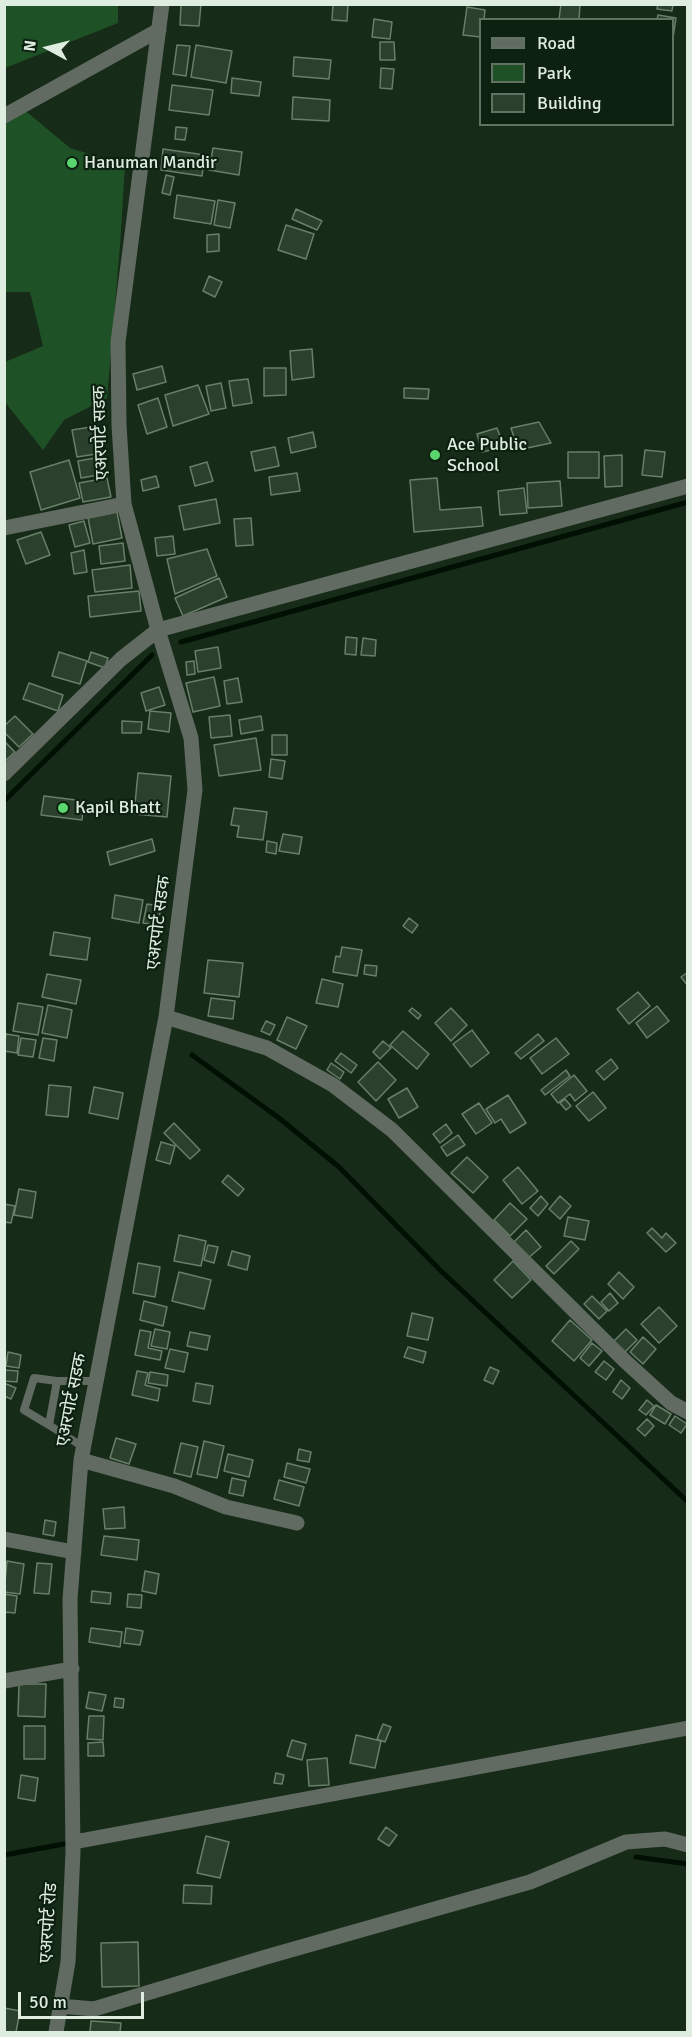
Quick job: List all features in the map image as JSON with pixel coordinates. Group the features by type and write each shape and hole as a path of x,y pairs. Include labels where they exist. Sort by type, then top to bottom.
{"street":[{"name":"एअरपोर्ट सडक","path":"73,1847 70,1599 82,1454 166,1017 195,790 191,738 158,630 124,504 119,425 118,342 162,4"},
{"path":"4,116 159,30"},
{"path":"4,774 121,659 158,630 687,486"},
{"path":"4,528 124,504"},
{"path":"166,1017 267,1048 333,1085 393,1130 625,1362 670,1403 687,1412"},
{"path":"82,1454 226,1507 297,1523"},
{"path":"4,1539 74,1552"},
{"path":"4,1681 72,1670"},
{"path":"73,1847 687,1728"},
{"path":"60,2006 94,2009 266,1957 530,1882 626,1842 665,1839 687,1845"},
{"name":"एअरपोर्ट रोड","path":"56,2032 68,1962 73,1847"}],"lane":[{"path":"82,1454 49,1425 24,1410 34,1378 96,1382"},
{"path":"49,1425 57,1381"}],"green space":[{"path":"5,4 118,5 118,23 5,68"},
{"path":"22,108 70,148 125,165 107,398 64,420 43,450 5,402 5,362 43,346 30,292 5,292 4,118"}],"building":[{"path":"181,4 201,4 199,26 180,25"},
{"path":"333,4 348,4 347,21 332,20"},
{"path":"561,4 580,4 579,18 559,18"},
{"path":"658,4 673,4 672,11 657,9"},
{"path":"467,7 485,10 484,18 479,18 479,37 463,35"},
{"path":"658,15 676,18 674,31 674,18 657,18"},
{"path":"374,19 392,22 390,39 372,37"},
{"path":"380,42 394,42 395,60 380,60"},
{"path":"177,45 190,46 186,76 173,74"},
{"path":"196,45 232,51 226,83 191,77"},
{"path":"294,57 331,60 329,79 293,76"},
{"path":"381,68 394,69 392,89 380,88"},
{"path":"232,78 261,82 259,96 231,93"},
{"path":"172,85 213,90 209,115 169,110"},
{"path":"293,97 330,100 329,121 292,119"},
{"path":"176,127 187,128 185,140 175,139"},
{"path":"213,148 242,152 239,175 209,170"},
{"path":"163,149 205,155 202,176 161,170"},
{"path":"166,175 174,177 170,195 162,193"},
{"path":"177,195 215,201 211,224 174,218"},
{"path":"218,200 235,203 230,228 214,225"},
{"path":"296,209 322,221 317,230 292,219"},
{"path":"286,225 314,234 306,259 278,250"},
{"path":"219,234 219,251 207,252 207,235"},
{"path":"209,276 222,282 215,297 203,291"},
{"path":"312,349 314,377 292,380 290,351"},
{"path":"162,366 166,382 137,390 133,374"},
{"path":"264,368 286,368 286,395 264,396"},
{"path":"248,379 252,403 233,406 229,381"},
{"path":"221,383 226,408 211,411 206,386"},
{"path":"198,385 209,414 173,426 165,395"},
{"path":"404,388 429,389 428,399 404,398"},
{"path":"158,398 167,427 147,434 138,405"},
{"path":"539,422 551,443 518,450 511,428"},
{"path":"97,426 102,453 77,457 72,430"},
{"path":"497,428 504,447 482,452 477,434"},
{"path":"313,432 316,447 291,453 288,438"},
{"path":"275,447 279,466 255,471 251,452"},
{"path":"645,450 665,452 662,477 642,475"},
{"path":"568,452 599,452 599,478 568,478"},
{"path":"622,455 622,486 605,487 604,456"},
{"path":"101,457 104,474 81,478 78,461"},
{"path":"69,460 80,498 41,510 30,472"},
{"path":"207,462 213,481 195,486 190,467"},
{"path":"297,473 300,491 271,495 269,477"},
{"path":"156,476 159,487 143,491 141,480"},
{"path":"107,478 111,497 83,502 79,483"},
{"path":"437,478 440,510 481,507 483,526 414,532 410,480"},
{"path":"560,481 562,506 528,508 527,483"},
{"path":"524,488 527,513 500,515 498,491"},
{"path":"216,499 220,523 184,530 179,506"},
{"path":"117,512 122,538 93,544 88,518"},
{"path":"251,518 253,545 236,546 234,519"},
{"path":"84,521 90,543 75,547 69,525"},
{"path":"41,532 50,555 26,564 17,540"},
{"path":"173,536 175,554 157,556 155,538"},
{"path":"123,543 125,561 101,564 99,546"},
{"path":"207,549 217,576 175,594 167,559"},
{"path":"84,550 87,572 74,574 71,553"},
{"path":"130,565 132,588 95,592 92,570"},
{"path":"219,578 227,597 183,616 175,598"},
{"path":"139,591 141,611 90,617 88,596"},
{"path":"346,637 357,638 356,655 345,654"},
{"path":"363,638 376,640 375,656 361,655"},
{"path":"218,647 221,668 198,672 195,651"},
{"path":"59,652 87,661 80,684 52,676"},
{"path":"91,652 108,658 105,668 88,662"},
{"path":"194,661 195,674 187,675 186,662"},
{"path":"214,677 220,706 193,712 186,683"},
{"path":"238,678 242,702 227,704 224,681"},
{"path":"29,683 63,695 58,711 23,699"},
{"path":"159,687 165,705 146,711 141,693"},
{"path":"150,711 171,713 169,732 148,729"},
{"path":"230,715 232,736 211,738 209,717"},
{"path":"15,716 33,734 19,747 4,732 4,726"},
{"path":"261,716 263,730 241,734 239,720"},
{"path":"122,721 142,722 141,733 122,733"},
{"path":"272,735 287,735 287,755 272,755"},
{"path":"256,738 261,770 219,776 214,745"},
{"path":"4,741 15,752 4,762"},
{"path":"271,759 285,761 282,779 269,777"},
{"path":"138,773 171,776 167,817 134,814"},
{"name":"Kapil Bhatt","path":"44,796 84,801 82,820 41,815"},
{"path":"234,808 267,812 263,840 237,837 239,826 231,825"},
{"path":"283,834 302,837 299,854 279,851"},
{"path":"152,839 155,851 110,865 107,852"},
{"path":"267,841 277,843 276,854 266,852"},
{"path":"115,895 143,900 139,923 112,918"},
{"path":"147,904 161,906 158,925 143,923"},
{"path":"409,918 418,925 412,933 403,926"},
{"path":"54,932 90,938 87,960 50,955"},
{"path":"342,947 362,950 357,976 333,972 336,956 340,957"},
{"path":"208,960 243,963 239,997 204,993"},
{"path":"365,965 377,966 376,976 364,974"},
{"path":"688,972 688,986 681,977"},
{"path":"47,974 81,980 76,1004 42,997"},
{"path":"322,979 343,984 338,1007 316,1003"},
{"path":"638,992 650,1006 629,1024 617,1009"},
{"path":"211,998 235,1001 233,1019 208,1016"},
{"path":"18,1003 43,1007 38,1035 13,1031"},
{"path":"48,1005 72,1010 67,1038 42,1033"},
{"path":"657,1006 669,1021 647,1038 636,1023"},
{"path":"412,1008 421,1015 418,1019 409,1011"},
{"path":"451,1008 467,1025 451,1041 435,1023"},
{"path":"287,1017 307,1026 296,1049 277,1040"},
{"path":"266,1021 275,1025 270,1035 261,1031"},
{"path":"472,1030 489,1053 471,1067 453,1044"},
{"path":"403,1031 429,1054 417,1069 390,1045"},
{"path":"6,1034 19,1036 17,1053 4,1051"},
{"path":"538,1034 544,1041 521,1059 515,1053"},
{"path":"21,1038 36,1040 33,1057 18,1055"},
{"path":"43,1038 57,1040 54,1061 39,1058"},
{"path":"556,1038 569,1054 542,1074 530,1058"},
{"path":"383,1041 391,1048 380,1059 373,1052"},
{"path":"341,1053 357,1065 351,1073 335,1061"},
{"path":"611,1059 618,1068 604,1080 596,1071"},
{"path":"378,1062 396,1080 376,1101 358,1082"},
{"path":"331,1063 344,1072 340,1079 327,1070"},
{"path":"566,1070 570,1076 545,1095 541,1090"},
{"path":"574,1075 587,1091 575,1101 570,1094 558,1103 551,1094"},
{"path":"49,1085 71,1087 68,1117 46,1115"},
{"path":"94,1087 123,1093 118,1119 89,1113"},
{"path":"407,1088 418,1107 399,1118 388,1099"},
{"path":"593,1092 606,1108 589,1121 576,1106"},
{"path":"508,1095 526,1123 510,1133 501,1119 495,1123 486,1109"},
{"path":"565,1099 571,1106 566,1110 560,1103"},
{"path":"479,1103 492,1123 476,1134 462,1114"},
{"path":"174,1123 200,1150 190,1159 164,1133"},
{"path":"446,1124 452,1133 440,1143 433,1134"},
{"path":"458,1135 465,1145 447,1156 441,1147"},
{"path":"161,1142 175,1146 170,1164 156,1160"},
{"path":"467,1157 488,1177 473,1193 451,1173"},
{"path":"518,1167 538,1191 522,1204 503,1180"},
{"path":"228,1175 244,1189 238,1196 222,1182"},
{"path":"19,1189 36,1192 32,1218 14,1215"},
{"path":"541,1196 548,1204 538,1216 530,1208"},
{"path":"560,1196 571,1206 560,1219 549,1209"},
{"path":"510,1203 527,1219 510,1236 494,1220"},
{"path":"4,1204 15,1206 11,1223 4,1222"},
{"path":"568,1217 589,1221 585,1240 564,1236"},
{"path":"652,1228 662,1238 666,1233 676,1243 666,1252 647,1233"},
{"path":"526,1230 541,1247 527,1259 513,1243"},
{"path":"179,1235 206,1241 201,1266 174,1261"},
{"path":"571,1241 579,1249 554,1274 546,1266"},
{"path":"208,1245 218,1247 214,1263 204,1260"},
{"path":"232,1251 250,1256 247,1270 228,1265"},
{"path":"513,1261 531,1280 512,1298 494,1280"},
{"path":"138,1263 160,1267 155,1297 133,1293"},
{"path":"179,1272 211,1280 204,1309 172,1301"},
{"path":"619,1272 634,1287 623,1299 608,1284"},
{"path":"610,1293 618,1303 609,1311 601,1302"},
{"path":"592,1296 607,1311 599,1319 584,1304"},
{"path":"144,1301 167,1307 163,1326 140,1320"},
{"path":"659,1307 677,1326 659,1343 641,1324"},
{"path":"412,1313 433,1318 428,1340 407,1336"},
{"path":"570,1320 592,1340 574,1361 552,1341"},
{"path":"155,1329 170,1332 167,1349 151,1346"},
{"path":"626,1329 637,1340 623,1354 612,1343"},
{"path":"140,1330 151,1332 148,1348 162,1351 160,1360 135,1355"},
{"path":"190,1332 210,1336 207,1350 187,1346"},
{"path":"643,1337 656,1349 643,1364 630,1352"},
{"path":"592,1343 602,1351 589,1366 580,1358"},
{"path":"408,1347 426,1352 423,1363 404,1357"},
{"path":"170,1349 188,1353 184,1372 165,1368"},
{"path":"8,1352 21,1355 19,1368 6,1366"},
{"path":"604,1361 614,1369 606,1380 595,1372"},
{"path":"490,1367 499,1371 493,1384 484,1380"},
{"path":"5,1370 18,1371 17,1382 4,1381"},
{"path":"137,1371 148,1373 145,1385 160,1389 158,1401 132,1395"},
{"path":"150,1372 168,1375 167,1386 148,1383"},
{"path":"621,1380 630,1388 622,1399 613,1392"},
{"path":"4,1383 16,1388 11,1399 4,1396"},
{"path":"196,1383 213,1386 210,1404 193,1401"},
{"path":"647,1400 654,1406 646,1415 639,1410"},
{"path":"656,1405 671,1414 665,1424 650,1415"},
{"path":"675,1416 687,1424 681,1433 669,1425"},
{"path":"647,1419 654,1426 645,1436 637,1429"},
{"path":"116,1438 136,1444 129,1464 110,1458"},
{"path":"204,1441 224,1446 217,1478 197,1474"},
{"path":"181,1443 198,1447 191,1477 174,1473"},
{"path":"299,1449 311,1452 309,1462 297,1460"},
{"path":"228,1454 253,1460 249,1477 224,1471"},
{"path":"287,1463 310,1469 306,1483 284,1477"},
{"path":"232,1478 246,1481 243,1496 229,1493"},
{"path":"279,1480 304,1487 299,1506 274,1499"},
{"path":"124,1507 125,1528 105,1529 103,1509"},
{"path":"45,1520 56,1522 54,1536 43,1534"},
{"path":"104,1536 139,1540 137,1560 101,1555"},
{"path":"7,1561 24,1564 20,1594 4,1592"},
{"path":"37,1563 52,1564 49,1594 34,1593"},
{"path":"145,1571 159,1574 156,1594 142,1591"},
{"path":"92,1591 111,1593 110,1604 91,1602"},
{"path":"4,1594 17,1596 15,1613 4,1612"},
{"path":"128,1594 142,1595 141,1608 127,1607"},
{"path":"91,1628 122,1632 120,1647 89,1642"},
{"path":"126,1628 143,1631 140,1645 124,1643"},
{"path":"19,1684 46,1684 45,1717 18,1716"},
{"path":"89,1692 106,1695 102,1711 86,1708"},
{"path":"115,1698 124,1699 123,1708 114,1707"},
{"path":"89,1716 104,1716 103,1740 87,1739"},
{"path":"383,1724 391,1727 385,1742 377,1739"},
{"path":"24,1726 45,1726 45,1759 24,1759"},
{"path":"356,1735 381,1741 375,1768 350,1763"},
{"path":"292,1740 306,1744 302,1760 287,1756"},
{"path":"103,1742 104,1756 88,1756 88,1743"},
{"path":"327,1758 329,1785 309,1786 307,1760"},
{"path":"276,1773 284,1775 282,1784 274,1783"},
{"path":"21,1775 38,1778 35,1801 18,1798"},
{"path":"386,1827 397,1835 389,1846 378,1839"},
{"path":"206,1836 229,1842 220,1878 197,1873"},
{"path":"184,1885 212,1886 211,1904 183,1903"},
{"path":"138,1942 139,1986 102,1987 101,1943"},
{"path":"4,2008 20,2011 16,2032 4,2032"},
{"path":"91,2021 121,2023 120,2032 90,2032"}],"waterway":[{"path":"181,642 688,502"},
{"path":"4,801 152,655"},
{"path":"192,1055 279,1118 339,1167 441,1271 688,1502"},
{"path":"4,1855 64,1844"},
{"path":"636,1857 688,1864"}],"place":[{"name":"Hanuman Mandir","path":"72,163"},
{"name":"Ace Public School","path":"435,455"},
{"name":"Kapil Bhatt","path":"63,808"}]}
